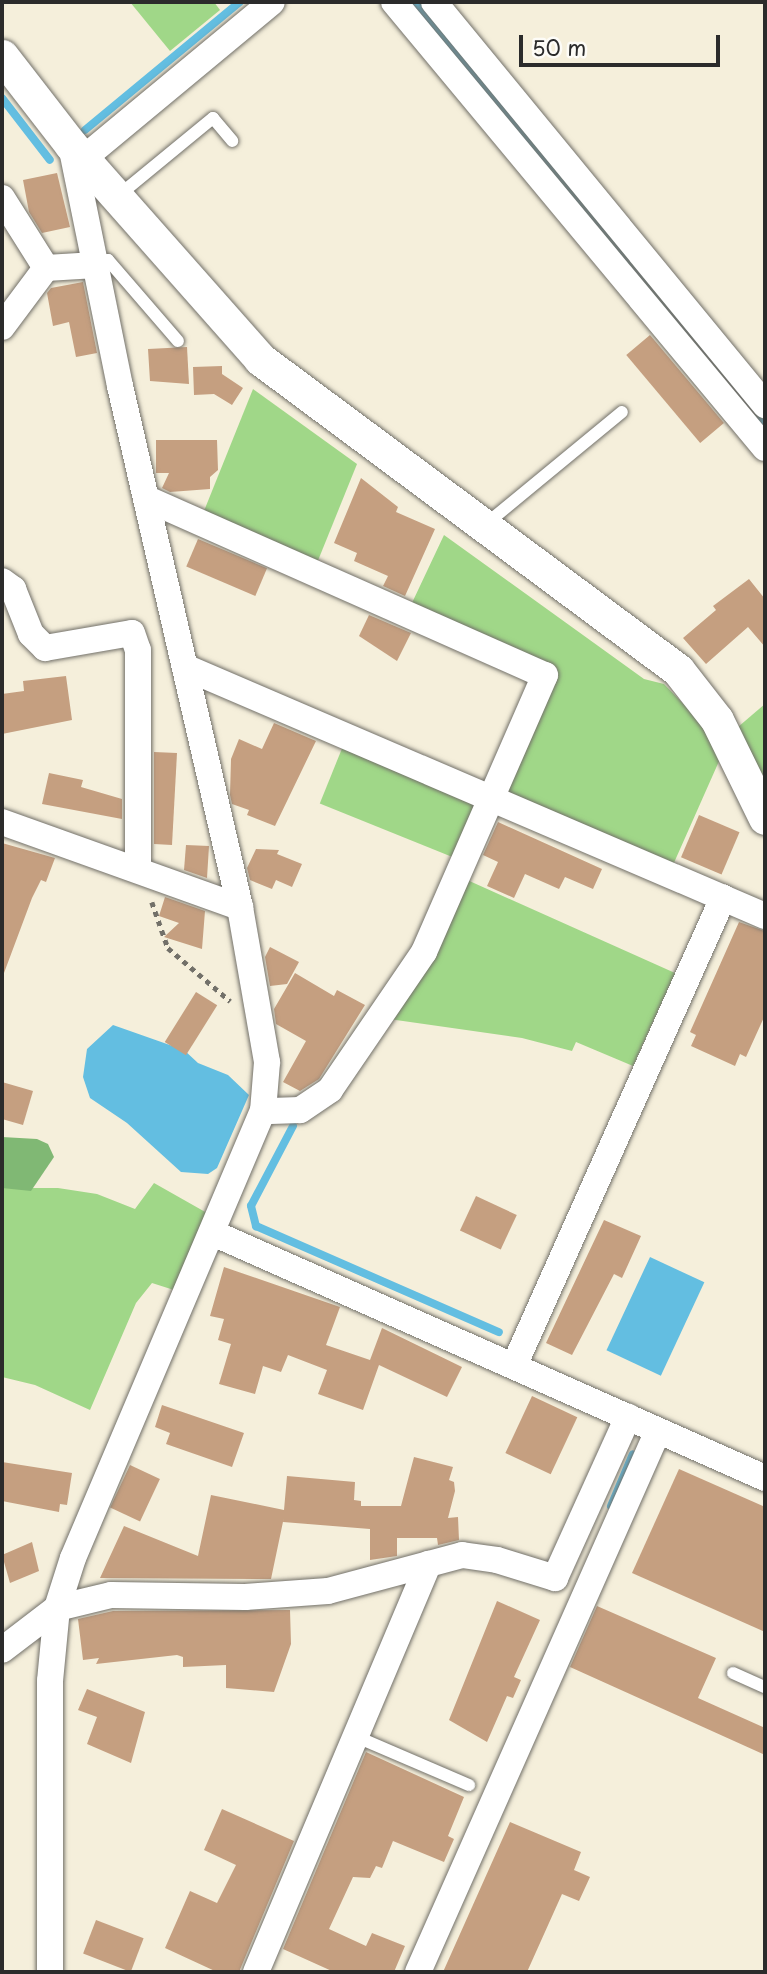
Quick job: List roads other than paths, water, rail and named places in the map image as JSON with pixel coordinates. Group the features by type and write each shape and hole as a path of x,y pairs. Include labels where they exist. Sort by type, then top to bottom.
{"street":[{"path":"77,151 272,2"},
{"path":"394,2 765,448"},
{"path":"434,2 765,405"},
{"path":"2,56 77,151 260,359 486,524 678,670 717,720 765,818"},
{"path":"50,1972 50,1681 57,1608 73,1558 263,1111 267,1062 264,1030 240,907 146,499 96,265 77,151"},
{"path":"2,198 46,268"},
{"path":"2,327 46,268 96,265"},
{"path":"146,499 545,675 424,952 351,1064 330,1090 300,1110 263,1111"},
{"path":"2,581 13,589 32,634 45,648 132,634 138,650 141,869"},
{"path":"187,668 765,916"},
{"path":"2,822 141,869 240,907"},
{"path":"514,1366 723,898"},
{"path":"213,1233 765,1478"},
{"path":"2,1650 57,1608 111,1595 245,1597 328,1591 462,1555 555,1578 628,1417"},
{"path":"418,1972 658,1431"},
{"path":"256,1972 428,1564"}],"lane":[{"path":"117,196 214,118 232,141"},
{"path":"96,265 108,260 178,341"},
{"path":"486,524 622,412"},
{"path":"733,1673 765,1687"},
{"path":"357,1737 469,1785"}],"water":[{"path":"113,1025 184,1050 198,1063 228,1075 249,1095 217,1168 208,1174 181,1172 127,1123 90,1098 83,1077 87,1049"},
{"path":"650,1257 704,1282 661,1376 606,1350"}],"waterway":[{"path":"85,130 240,2"},
{"path":"415,2 765,428"},
{"path":"2,98 50,160"},
{"path":"293,1126 251,1206 256,1226 499,1332"},
{"path":"611,1506 633,1454"}]}
